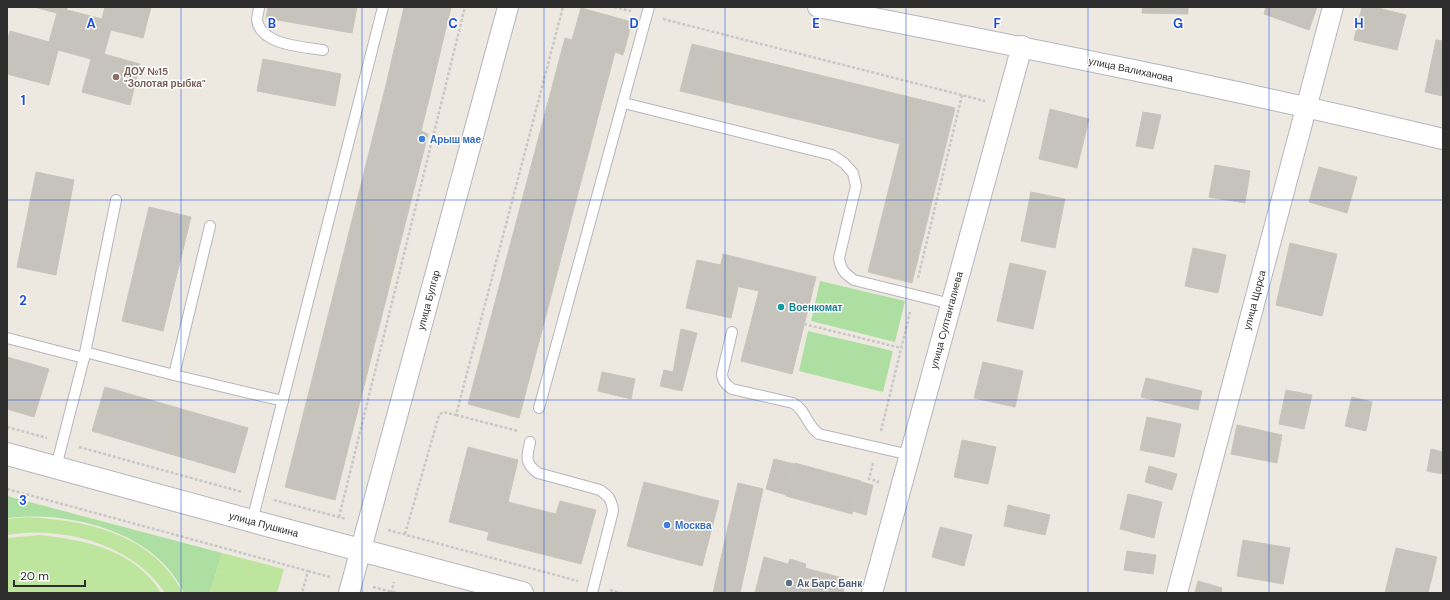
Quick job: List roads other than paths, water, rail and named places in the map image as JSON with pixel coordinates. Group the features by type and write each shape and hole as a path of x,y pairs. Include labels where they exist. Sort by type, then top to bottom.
{"main road":[{"name":"улица Пушкина","path":"7,454 522,593"}],"street":[{"name":"улица Булгар","path":"342,586 360,550 368,524 508,7"},
{"name":"улица Валиханова","path":"818,7 1022,46 1306,106 1443,138"},
{"name":"улица Щорса","path":"1177,593 1332,7"},
{"name":"улица Султангалиева","path":"872,593 1022,46"}],"lane":[{"path":"259,7 258,19 260,28 269,38 279,42 323,50"},
{"path":"252,521 383,7"},
{"path":"539,408 648,11"},
{"path":"624,102 832,155 844,163 853,173 856,186 839,258 841,268 846,275 854,280 951,304"},
{"path":"56,467 84,355 116,200"},
{"path":"174,375 210,226"},
{"path":"732,332 722,374 722,378 727,386 732,389 793,403 801,408 812,429 819,434 877,446 910,455"},
{"path":"7,338 174,375 282,401"},
{"path":"530,442 527,458 530,467 538,473 600,490 606,494 612,502 613,511 593,589"}],"place":[{"name":"ДОУ №15 \"Золотая рыбка\"","path":"116,77"},
{"name":"Арыш мае","path":"422,139"},
{"name":"Военкомат","path":"781,307"},
{"name":"Москва","path":"667,525"},
{"name":"Ак Барс Банк","path":"789,583"}]}
